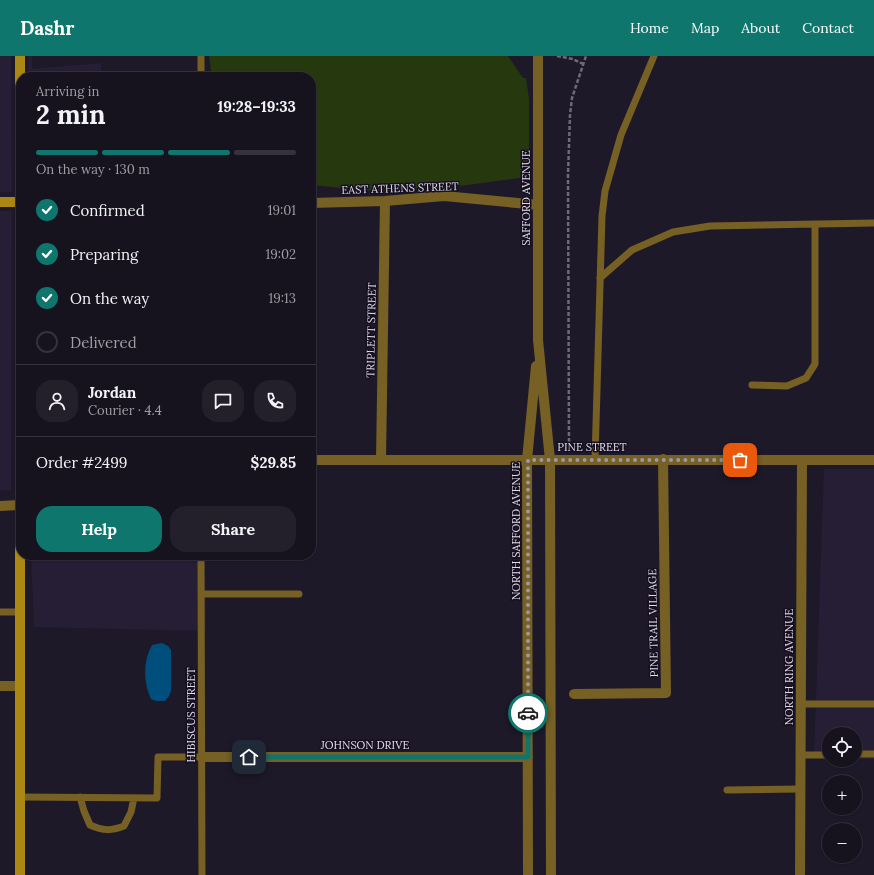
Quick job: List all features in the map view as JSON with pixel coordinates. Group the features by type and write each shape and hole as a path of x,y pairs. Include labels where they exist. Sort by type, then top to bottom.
{"main road":[{"path":"20,56 20,72"},
{"path":"0,202 16,202"},
{"path":"20,560 20,875"}],"street":[{"name":"SAFFORD AVENUE","path":"538,56 538,340"},
{"name":"EAST ATHENS STREET","path":"316,203 384,201 444,196 538,205"},
{"name":"TRIPLETT STREET","path":"381,460 384,201"},
{"name":"NORTH SAFFORD AVENUE","path":"528,875 528,460 538,340"},
{"path":"538,340 550,460 551,875"},
{"name":"PINE TRAIL VILLAGE","path":"574,694 666,693 663,459"},
{"name":"PINE STREET","path":"316,460 874,460"},
{"name":"NORTH RING AVENUE","path":"800,875 802,460"},
{"path":"0,506 16,506"},
{"path":"0,686 20,686"},
{"name":"JOHNSON DRIVE","path":"202,757 528,757"}],"lane":[{"path":"201,56 201,72"},
{"path":"595,459 602,216 606,185 621,135 654,56"},
{"path":"600,278 632,250 673,232 710,226 874,223"},
{"path":"752,385 787,386 806,378 815,364 815,225"},
{"name":"HIBISCUS STREET","path":"201,560 202,875"},
{"path":"201,594 299,594"},
{"path":"0,612 20,612"},
{"path":"801,704 874,704"},
{"path":"862,754 874,754"},
{"path":"801,755 822,755"},
{"path":"20,797 157,798 158,757 202,757"},
{"path":"727,790 801,789"},
{"path":"80,797 90,825 101,830 114,830 124,826 131,812 134,798"}],"path":[{"path":"557,56 556,57 573,59 583,64"}],"shaded area":[{"path":"0,56 11,56 12,192 0,192"},
{"path":"28,56 32,56 32,69 101,63 101,72 28,72"},
{"path":"0,211 12,211 11,490 0,490"},
{"path":"824,469 874,469 874,759 862,759 862,727 822,727 822,758 814,758"},
{"path":"31,560 205,560 206,631 34,627"}],"green space":[{"path":"209,56 508,56 523,78 526,78 529,99 529,160 527,177 452,187 430,187 384,192 316,185 316,72 211,72"}],"water":[{"path":"162,643 168,646 171,650 171,691 165,701 156,701 151,699 148,692 145,672 147,658 152,645"}],"way so far":[{"path":"528,713 528,460 740,460"}],"route":[{"path":"249,757 528,757 528,713"}]}
